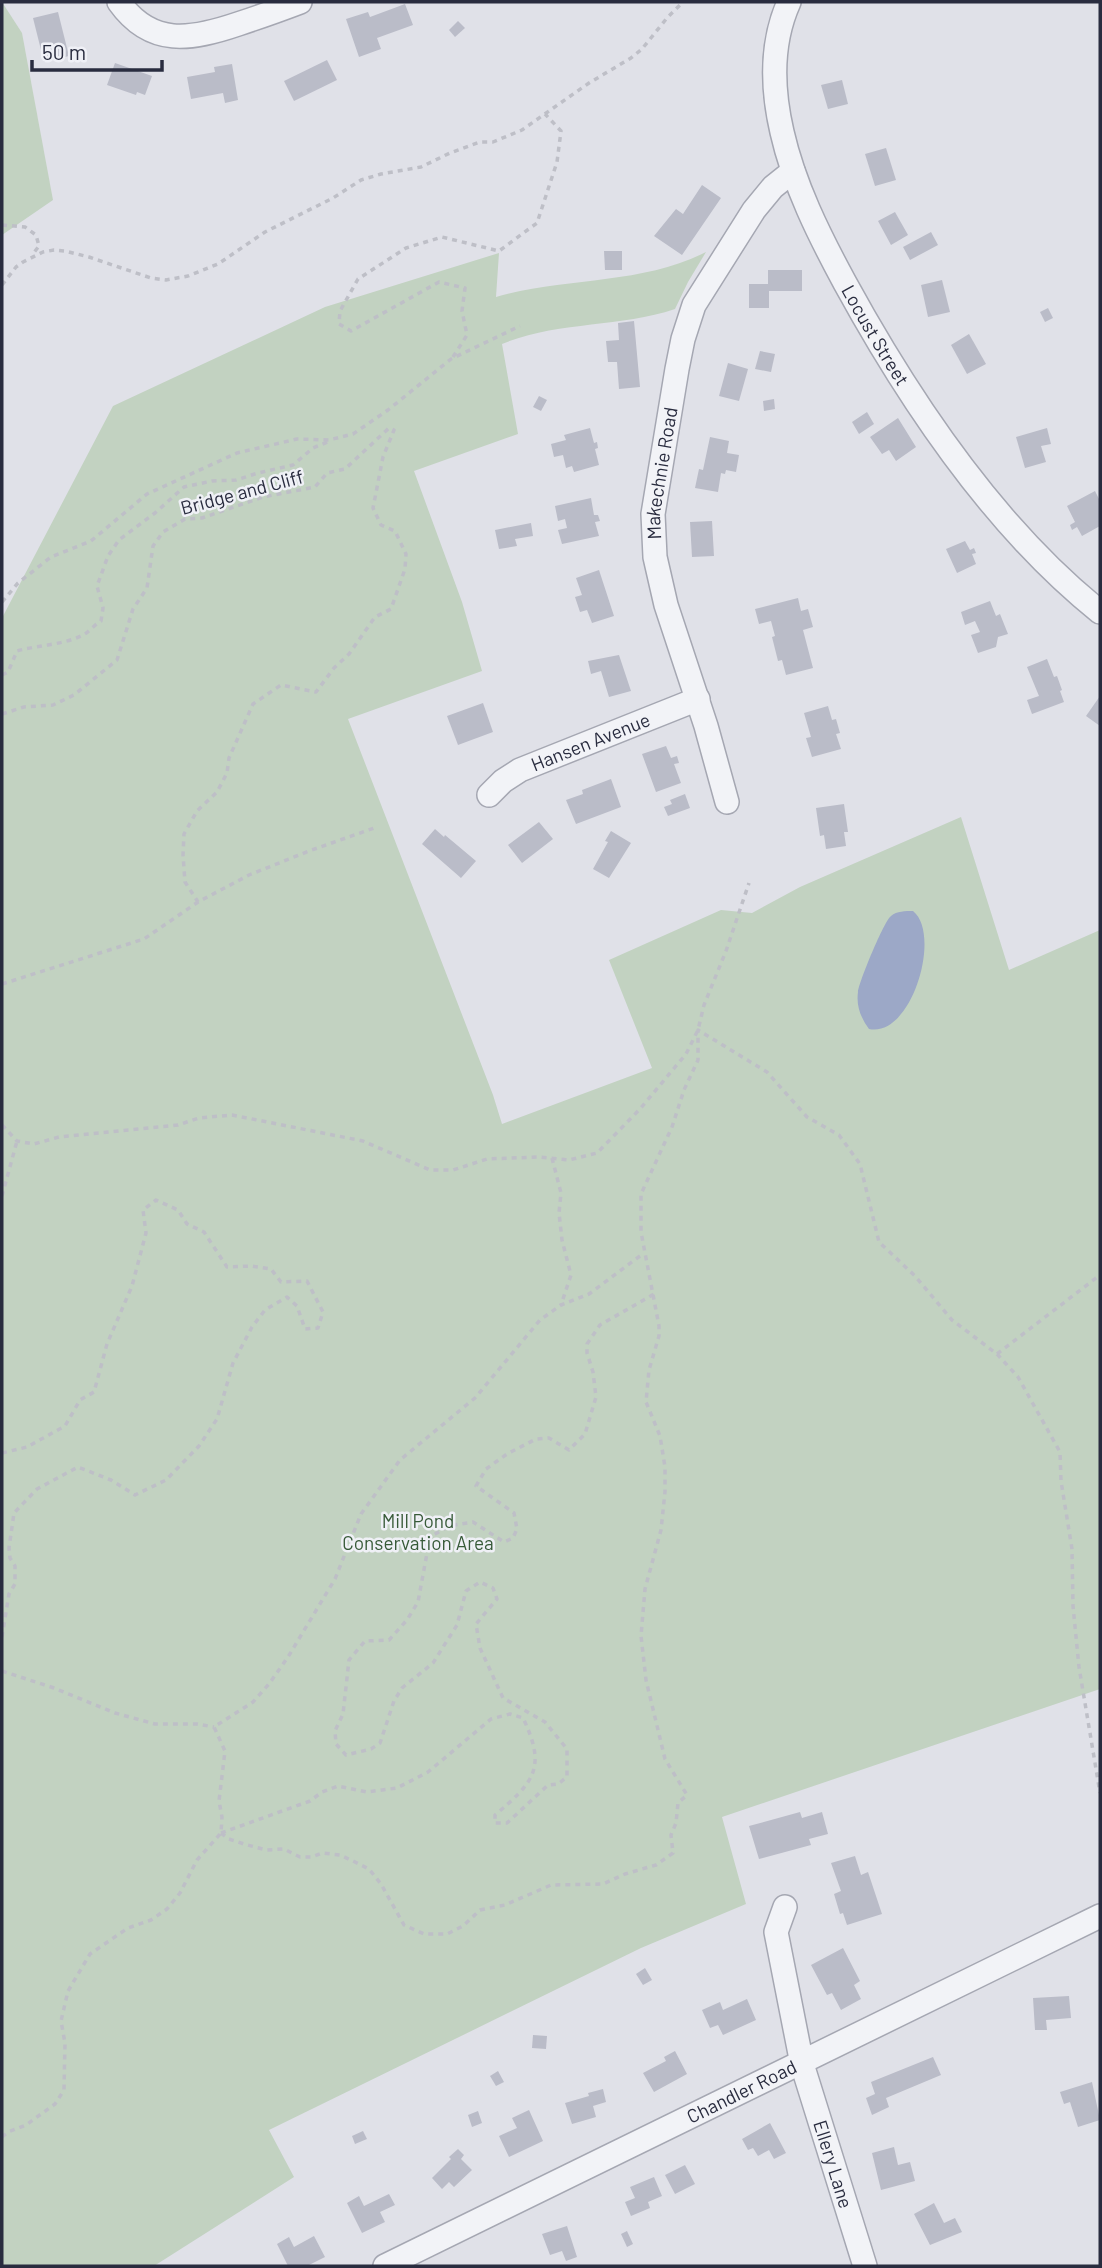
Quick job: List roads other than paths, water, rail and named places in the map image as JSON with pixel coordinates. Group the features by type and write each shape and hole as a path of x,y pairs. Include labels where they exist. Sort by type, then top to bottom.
{"street":[{"path":"119,2 132,18 145,27 159,33 183,37 219,30 300,2"},
{"name":"Locust Street","path":"789,2 780,26 775,72 779,118 793,171 814,223 863,315 942,438 1007,521 1059,576 1100,611"},
{"name":"Makechnie Road","path":"727,802 698,699 666,605 654,544 655,495 682,339 701,293 754,210 773,187 793,171"},
{"name":"Hansen Avenue","path":"489,796 503,781 520,770 698,699"},
{"name":"Ellery Lane","path":"785,1907 776,1932 802,2064 865,2266"},
{"name":"Chandler Road","path":"385,2266 1099,1922"}],"water":[{"path":"913,911 921,923 924,940 918,982 898,1018 884,1027 869,1029 861,1016 858,1002 863,977 891,916"}],"park label":[{"name":"Mill Pond Conservation Area","path":"418,1532"}]}
